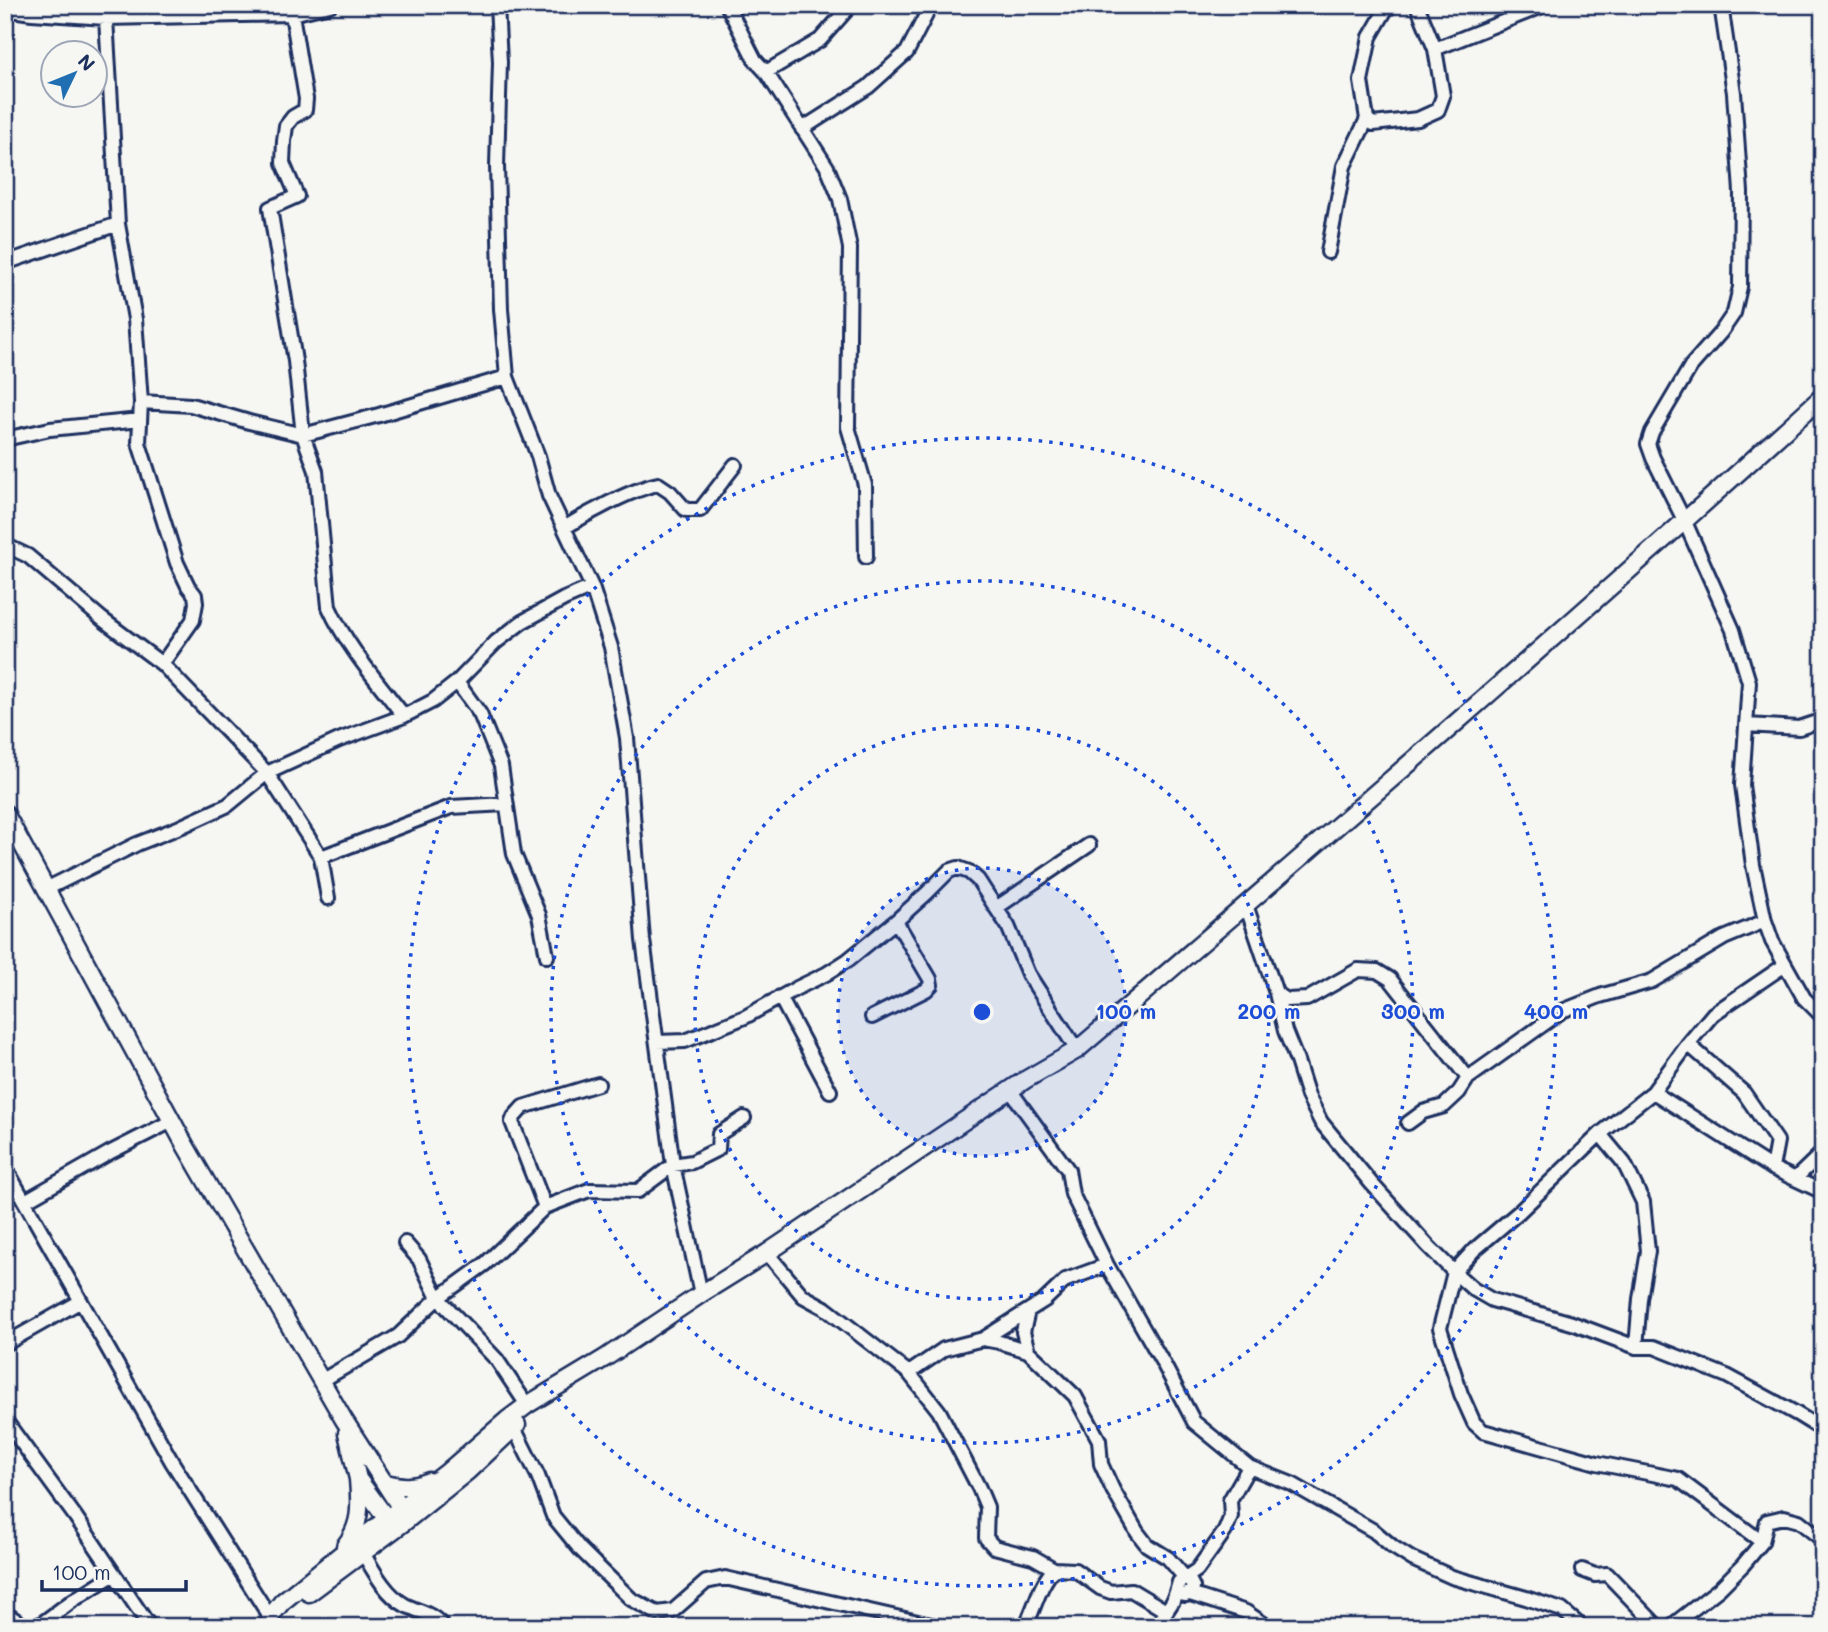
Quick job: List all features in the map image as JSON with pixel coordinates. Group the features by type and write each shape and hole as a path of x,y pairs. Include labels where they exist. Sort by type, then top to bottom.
{"main road":[{"path":"263,1622 287,1610 363,1553 447,1472 527,1405 568,1382 767,1254 1010,1090 1077,1050 1464,718 1823,396"},
{"path":"5,813 172,1121 344,1420 386,1483 397,1520"},
{"path":"263,1622 282,1602 340,1555 468,1471 568,1382"},
{"path":"340,1555 356,1529 360,1507 358,1479 344,1420"},
{"path":"386,1483 401,1487 420,1486 447,1472"},
{"path":"358,1479 397,1520"}],"street":[{"path":"5,9 32,13 292,10 330,5"},
{"path":"497,5 500,62 497,166 501,309 507,377 538,456 549,496 592,587 611,647 627,738 643,940 673,1166 701,1294"},
{"path":"727,5 755,60 766,72 827,167 840,199 849,248 848,428 865,485 866,557"},
{"path":"766,72 820,40 851,5"},
{"path":"802,129 868,87 907,52 926,15 928,5"},
{"path":"1328,252 1344,166 1367,118 1361,81 1370,37 1385,11 1392,5"},
{"path":"1367,118 1373,124 1418,119 1438,110 1443,96 1436,50 1417,5"},
{"path":"1436,50 1545,5"},
{"path":"1721,5 1734,93 1741,192 1740,287 1734,313 1691,366 1652,432 1648,444 1733,630 1749,682 1742,785 1765,921 1804,998 1823,1017"},
{"path":"292,10 306,110 293,117 286,126 283,163 297,196 270,208 295,361 303,435 316,471 329,607 337,626 404,716"},
{"path":"107,12 118,224 135,319 141,402 139,443 177,563 187,586 195,595 196,603 193,620 162,664"},
{"path":"5,263 118,224"},
{"path":"141,402 191,405 303,435 507,377"},
{"path":"5,439 50,429 140,421"},
{"path":"564,528 643,487 658,484 670,492 686,510 700,510 735,465"},
{"path":"5,545 28,555 102,619 162,664 267,773 321,857 327,898"},
{"path":"46,889 137,844 228,805 267,773 340,740 404,716 433,701 457,682 496,642 522,622 592,587"},
{"path":"457,682 480,714 501,766 514,854 539,915 547,956"},
{"path":"1746,725 1799,728 1823,720"},
{"path":"321,857 451,807 506,804"},
{"path":"996,908 1089,845"},
{"path":"657,1042 685,1041 745,1017 826,974 848,960 896,920 949,871 958,868 969,872 978,880 1008,926 1028,974 1077,1050"},
{"path":"1246,905 1276,993 1285,1031 1308,1096 1321,1122 1371,1182 1454,1272 1473,1289 1492,1300 1572,1323 1636,1347 1654,1347 1727,1376 1797,1414 1823,1433"},
{"path":"872,1017 931,985 896,920"},
{"path":"1408,1123 1423,1112 1444,1106 1459,1092 1468,1078 1562,1011 1600,996 1652,981 1724,938 1765,921"},
{"path":"1762,1542 1678,1479 1597,1463 1483,1431 1474,1423 1461,1394 1440,1328 1454,1272 1474,1250 1600,1134 1653,1092 1713,1014 1785,965"},
{"path":"1276,993 1287,1000 1307,999 1358,971 1377,971 1390,979 1468,1078"},
{"path":"780,997 830,1091"},
{"path":"1688,1044 1744,1093 1755,1107 1777,1141 1772,1168"},
{"path":"545,1207 512,1122 514,1116 523,1107 598,1084"},
{"path":"1010,1090 1068,1170 1072,1194 1107,1265 1194,1422 1249,1466 1292,1484 1374,1531 1412,1559 1452,1577 1562,1610 1582,1627"},
{"path":"1653,1092 1772,1168 1823,1192"},
{"path":"321,1381 398,1336 438,1298 485,1264 545,1207 589,1190 638,1191 673,1166 692,1162 718,1149 719,1133 744,1118"},
{"path":"25,1201 172,1121"},
{"path":"1600,1134 1624,1163 1643,1202 1648,1251 1636,1347"},
{"path":"1796,1178 1823,1152"},
{"path":"5,1167 263,1622"},
{"path":"405,1243 419,1259 438,1298 497,1360 527,1405"},
{"path":"767,1254 803,1296 825,1308 909,1373 939,1411 987,1507 986,1538 994,1547 1033,1558 1054,1569 1075,1570 1100,1588 1111,1592 1183,1589 1214,1603 1246,1612 1268,1627"},
{"path":"909,1373 944,1349 983,1339 1045,1300 1066,1280 1107,1265"},
{"path":"5,1344 81,1301"},
{"path":"1028,1311 1023,1332 1028,1351"},
{"path":"983,1339 1028,1351 1075,1396 1099,1440 1101,1464 1113,1490 1147,1545 1168,1558 1183,1589"},
{"path":"5,1420 75,1516 149,1627"},
{"path":"514,1428 538,1476 553,1516 607,1577 631,1599 657,1614 673,1611 706,1582 725,1578 940,1627"},
{"path":"1156,1627 1226,1531 1231,1516 1230,1500 1249,1466"},
{"path":"1670,1627 1719,1589 1743,1565 1762,1542 1767,1521 1784,1517 1799,1521 1823,1540"},
{"path":"363,1553 379,1580 403,1604 427,1613 443,1627"},
{"path":"1024,1627 1045,1578 1054,1569"},
{"path":"1582,1570 1595,1575 1607,1574 1658,1627"},
{"path":"37,1627 113,1575"},
{"path":"5,1614 26,1627"},
{"path":"653,1627 657,1614"}]}
